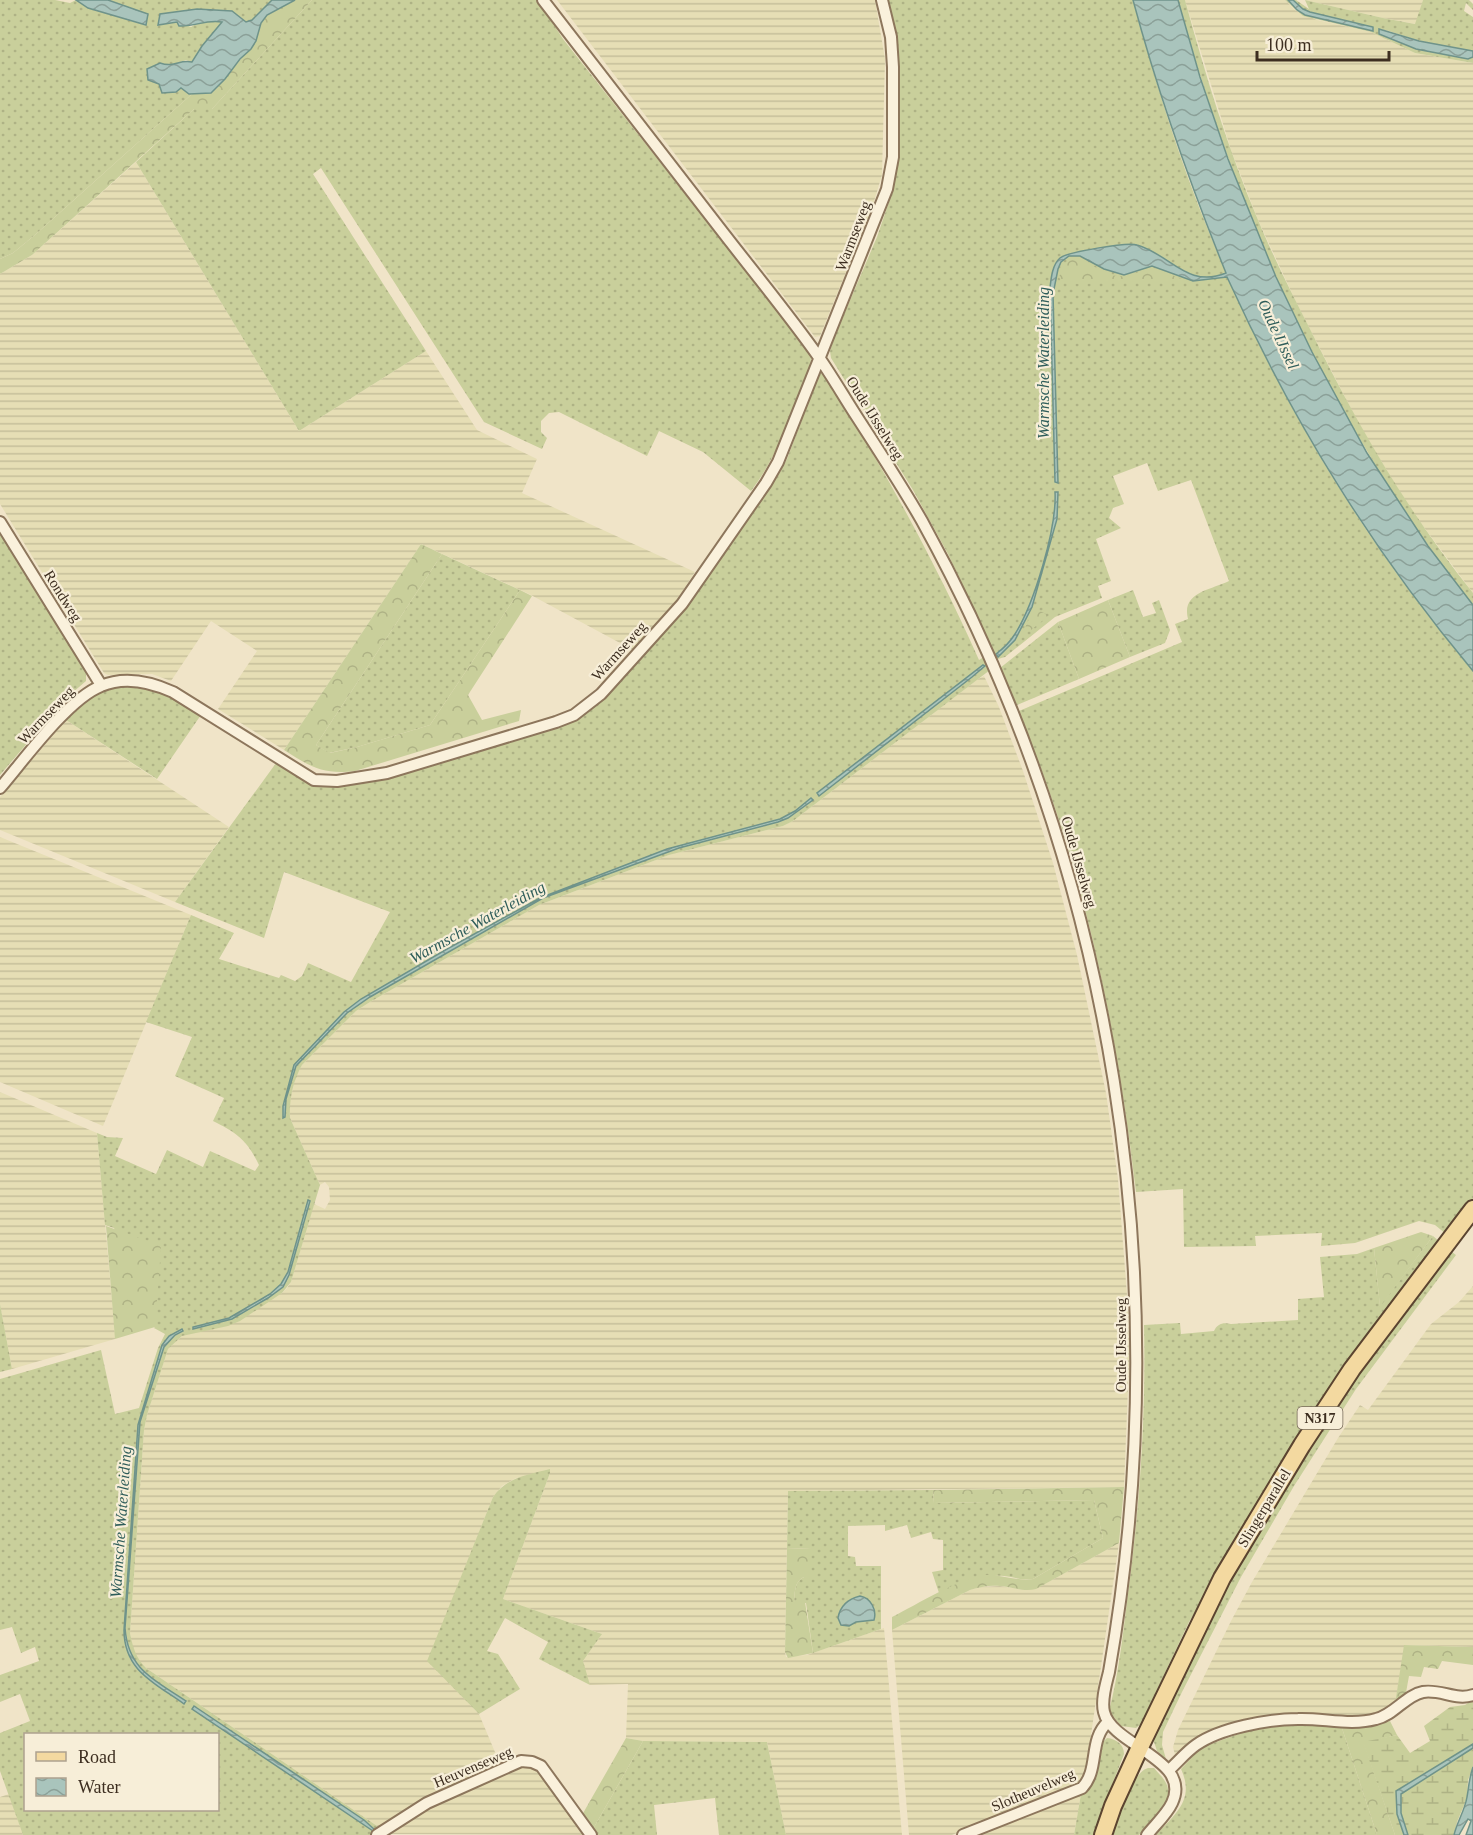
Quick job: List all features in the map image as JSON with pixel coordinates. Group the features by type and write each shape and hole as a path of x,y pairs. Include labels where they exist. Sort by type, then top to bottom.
{"main road":[{"name":"Slingerparallel","path":"1102,1835 1140,1746 1222,1578 1302,1445 1352,1369 1473,1209"}],"street":[{"name":"Oude IJsselweg","path":"543,0 819,357 922,521 997,675 1050,816 1068,872 1099,1000 1125,1150 1134,1256 1137,1388 1134,1454 1129,1527 1104,1700 1104,1713 1108,1722"},
{"name":"Warmseweg","path":"0,788 63,714 80,698 101,686 120,682 155,684 173,692 314,780 337,782 387,773 574,715 601,694 682,604 778,462 875,221 891,174 893,67 891,38 882,0"},
{"name":"Rondweg","path":"0,522 101,686"},
{"path":"1169,1770 1197,1745 1241,1728 1297,1719 1374,1720 1392,1713 1420,1692 1430,1691 1458,1698 1473,1695"},
{"path":"1108,1722 1121,1735 1140,1746 1169,1770 1173,1779 1175,1798 1147,1835"},
{"name":"Slotheuvelweg","path":"963,1835 1082,1788 1088,1782 1091,1774 1096,1738 1100,1729 1108,1722"},
{"name":"Heuvenseweg","path":"377,1835 427,1803 520,1761 536,1763 547,1773 591,1835"}],"shaded area":[{"path":"557,0 875,0 885,59 882,175 872,208 820,336 815,337"},
{"path":"1185,0 1285,0 1295,10 1317,20 1371,32 1415,53 1473,63 1473,593 1409,507 1360,426 1297,304 1258,220 1231,150"},
{"path":"1305,0 1423,0 1416,24"},
{"path":"136,162 299,431 426,351 477,430 537,459 522,493 695,572 670,610 633,650 529,594 421,544 284,750 218,709 257,651 211,621 171,681 152,674 108,675 104,673 0,504 0,274 32,255"},
{"path":"984,676 999,707 1023,771 1053,863 1077,955 1106,1093 1118,1179 1128,1308 1129,1362 1124,1487 788,1491 786,1657 807,1655 884,1628 902,1835 786,1835 767,1742 643,1741 626,1738 628,1684 590,1685 584,1671 583,1661 602,1634 503,1599 550,1473 516,1478 502,1486 493,1497 428,1661 479,1714 500,1764 444,1790 380,1828 146,1668 139,1661 133,1649 130,1633 144,1430 168,1349 182,1336 282,1293 291,1282 314,1204 325,1209 330,1200 329,1187 325,1182 320,1185 290,1118 289,1105 296,1075 302,1065 356,1011 539,905 669,855 783,826 793,821"},
{"path":"66,720 229,827 175,902 0,830 0,797"},
{"path":"0,837 191,915 103,1126 0,1082"},
{"path":"0,1092 97,1133 115,1334 115,1339 12,1369 0,1304"},
{"path":"1473,1286 1473,1647 1405,1645 1395,1704 1383,1713 1358,1718 1307,1713 1254,1720 1176,1759 1173,1747 1178,1730 1231,1621 1338,1438 1360,1405 1368,1410 1431,1324 1459,1302"},
{"path":"1119,1543 1085,1776 1080,1783 952,1835 909,1835 892,1630 980,1587 1000,1586 1024,1590 1043,1585"},
{"path":"525,1766 540,1772 585,1835 388,1834 422,1812 455,1795 515,1768"},
{"path":"9,1794 23,1835 0,1835 0,1797"},
{"path":"1081,1794 1074,1835 975,1835"}],"green space":[{"path":"0,0 55,0 70,3 76,0 88,8 145,25 147,14 108,0 272,0 252,20 246,22 232,11 197,9 160,14 158,25 177,22 191,27 203,20 223,22 192,62 186,60 169,66 181,87 192,94 36,234 13,253 0,259"},
{"path":"295,0 312,0 212,109 194,109 32,255 0,274 0,259 13,253 36,234 192,94 211,93 217,88 256,41 261,23 267,15"},
{"path":"312,0 538,0 563,39 811,357 807,375 779,444 751,491 703,452 659,431 647,456 559,412 549,413 541,421 541,432 547,438 542,449 484,422 321,168 313,174 426,351 299,431 136,162 194,109 212,109"},
{"path":"888,0 1133,0 1188,179 1236,296 1263,353 1325,464 1359,518 1433,622 1473,671 1473,1200 1446,1234 1435,1225 1419,1221 1355,1243 1321,1246 1322,1233 1255,1236 1256,1246 1184,1247 1183,1189 1136,1192 1119,1069 1094,946 1061,826 1019,711 1182,642 1175,624 1188,619 1187,610 1193,597 1229,581 1191,480 1158,491 1147,463 1113,476 1124,504 1113,508 1109,518 1121,528 1096,539 1111,581 1098,586 1102,598 1055,617 1005,657 998,659 993,657 988,647 991,645 948,554 913,490 831,358 830,351 834,338 877,237 889,202 896,171 898,63"},
{"path":"1178,0 1185,0 1227,139 1258,220 1282,274 1364,431 1404,498 1473,593 1473,605 1422,537 1358,436 1295,317 1241,193 1197,65"},
{"path":"1285,0 1296,0 1309,9 1305,0 1415,24 1423,0 1469,0 1473,4 1473,10 1466,3 1464,11 1473,17 1473,51 1419,41 1379,29 1380,33 1416,49 1468,59 1473,57 1473,63 1415,53 1371,32 1303,16"},
{"path":"1073,258 1111,275 1126,276 1153,269 1161,270 1181,281 1067,284 1059,277 1064,265"},
{"path":"820,372 826,376 888,480 945,587 979,660 984,657 990,670 793,821 783,826 669,855 539,905 356,1011 302,1065 292,1091 290,1118 320,1185 291,1282 282,1293 240,1321 228,1326 182,1336 168,1349 147,1415 144,1430 130,1633 137,1656 146,1668 380,1828 373,1835 23,1835 0,1771 0,1733 30,1721 20,1694 0,1702 0,1675 39,1661 35,1647 21,1653 12,1627 0,1630 0,1379 101,1350 115,1414 139,1408 158,1348 165,1334 154,1328 114,1228 105,1225 97,1133 107,1137 123,1138 115,1156 156,1174 167,1150 203,1167 210,1151 255,1171 259,1165 246,1143 229,1129 213,1121 224,1098 175,1076 192,1037 146,1022 191,915 234,933 219,959 279,978 281,975 295,981 302,976 308,963 351,982 390,912 284,872 264,938 175,902 279,759 325,785 549,728 619,680 664,633 688,603 779,474 787,459"},
{"path":"0,531 86,671 86,681 64,700 0,775"},
{"path":"421,544 442,554 316,745 330,753 430,725 520,590 532,596 468,695 482,720 521,710 519,721 355,771 326,771 302,761 284,750"},
{"path":"442,554 520,590 430,725 329,753 316,745"},
{"path":"1133,590 1143,617 1156,613 1152,603 1159,600 1170,630 1165,643 1130,657 1108,600"},
{"path":"1108,600 1130,657 1079,679 1058,622"},
{"path":"1036,609 1046,614 1047,617 1027,631 1025,628 1033,610"},
{"path":"1058,622 1079,679 1017,705 1000,668"},
{"path":"118,685 154,687 203,712 157,779 66,720 95,694"},
{"path":"106,1226 159,1245 161,1248 155,1327 115,1339"},
{"path":"1421,1232 1433,1236 1380,1307 1374,1248"},
{"path":"1433,1236 1440,1242 1283,1464 1189,1622 1141,1724 1136,1728 1121,1726 1109,1711 1120,1653 1136,1527 1143,1426 1144,1325 1180,1323 1181,1334 1214,1331 1223,1323 1298,1320 1298,1299 1324,1297 1320,1257 1357,1254 1374,1248 1380,1306"},
{"path":"1448,1249 1456,1255 1356,1389 1294,1486 1241,1577 1163,1732 1162,1745 1166,1759 1157,1751 1152,1736 1228,1581 1341,1395"},
{"path":"0,1304 12,1369 0,1372"},
{"path":"550,1469 503,1599 602,1634 583,1661 590,1685 539,1659 548,1642 505,1618 487,1651 498,1654 520,1689 479,1714 427,1661 493,1497 511,1481"},
{"path":"1124,1487 1119,1543 1036,1589 1022,1590 985,1586 970,1590 892,1630 892,1617 951,1586 986,1575 1022,1580 1033,1579 1103,1538 1094,1500 934,1503 933,1490"},
{"path":"933,1490 934,1503 1094,1500 1103,1538 1033,1579 1004,1576 979,1578 939,1593 932,1572 943,1570 943,1540 933,1539 931,1532 911,1538 907,1525 885,1531 885,1525 848,1526 848,1556 855,1557 856,1566 881,1566 881,1629 813,1653 806,1603 794,1603 798,1582 804,1577 811,1577 811,1548 787,1549 788,1491","holes":["847,1601 867,1621 856,1622 849,1626 839,1612"]},
{"path":"811,1548 811,1577 804,1577 798,1582 794,1603 805,1602 813,1653 788,1658 785,1652 787,1549"},
{"path":"1404,1645 1473,1647 1473,1665 1442,1661 1438,1669 1424,1667 1421,1677 1409,1676 1405,1698 1395,1704"},
{"path":"1473,1700 1473,1744 1396,1791 1397,1814 1404,1835 1395,1835 1363,1742 1397,1735 1410,1753 1430,1741 1424,1726 1450,1707 1465,1705"},
{"path":"1390,1721 1397,1735 1364,1743 1395,1835 1377,1835 1341,1725 1367,1726"},
{"path":"1302,1723 1341,1725 1377,1835 1156,1835 1176,1813 1185,1798 1185,1780 1181,1769 1197,1752 1208,1745 1258,1727"},
{"path":"626,1738 643,1741 593,1829 582,1815"},
{"path":"1107,1738 1119,1743 1124,1754 1093,1835 1074,1835 1081,1794 1093,1781 1099,1750"},
{"path":"643,1741 767,1742 786,1835 719,1835 715,1798 654,1805 657,1835 597,1835 593,1829"},
{"path":"1473,1748 1473,1767 1468,1780 1467,1798 1454,1835 1408,1835 1401,1813 1401,1794"},
{"path":"1148,1768 1154,1768 1166,1783 1168,1797 1165,1804 1139,1835 1111,1835 1131,1787 1136,1778"}],"water":[{"path":"76,0 108,0 148,14 146,25 88,8"},
{"path":"272,0 295,0 267,15 261,23 251,49 211,93 189,94 181,88 176,92 162,93 159,84 148,80 147,69 160,63 170,65 192,62 222,22 185,26 179,26 177,22 158,25 160,14 197,9 232,11 246,22 252,20"},
{"name":"Oude IJssel","path":"1133,0 1178,0 1200,77 1228,159 1276,277 1312,352 1367,453 1428,546 1473,605 1473,671 1401,578 1336,483 1279,383 1227,277 1193,281 1152,266 1124,275 1104,269 1080,256 1069,256 1061,262 1053,294 1058,483 1055,482 1050,288 1052,272 1057,261 1065,256 1085,250 1131,244 1149,249 1189,274 1212,277 1226,273 1175,138"},
{"path":"1288,0 1293,0 1310,12 1373,27 1373,31 1305,15"},
{"path":"1379,29 1419,41 1473,51 1473,57 1468,59 1416,49 1379,34"},
{"path":"1055,492 1058,492 1057,519 1032,607 1015,640 998,657 996,654 1015,634 1037,585 1052,525"},
{"path":"983,665 985,666 972,677 819,796 817,793"},
{"path":"811,798 813,800 788,818 778,822 679,848 543,898 370,997 347,1013 296,1066 283,1118 283,1106 294,1065 344,1012 361,999 540,898 667,849 780,819"},
{"path":"308,1200 310,1201 289,1275 283,1287 232,1319 193,1329 193,1327 229,1318 270,1294 281,1284 288,1272"},
{"path":"182,1329 183,1331 175,1335 164,1347 140,1422 125,1628 131,1654 137,1664 154,1680 186,1701 184,1704 152,1682 135,1666 125,1644 124,1630 138,1425 162,1345 169,1336"},
{"path":"860,1596 872,1605 875,1612 874,1620 856,1622 849,1626 841,1625 838,1618 843,1607 848,1601"},
{"path":"194,1706 364,1820 375,1830 373,1831 192,1709"},
{"path":"1473,1744 1473,1748 1401,1794 1401,1813 1408,1835 1404,1835 1397,1814 1396,1791"},
{"path":"1473,1767 1473,1835 1466,1835 1471,1821 1468,1819 1459,1835 1454,1835 1466,1802"}],"water label":[{"name":"Warmsche Waterleiding","path":"1043,363"},
{"name":"Warmsche Waterleiding","path":"477,922"},
{"name":"Warmsche Waterleiding","path":"120,1522"}]}
